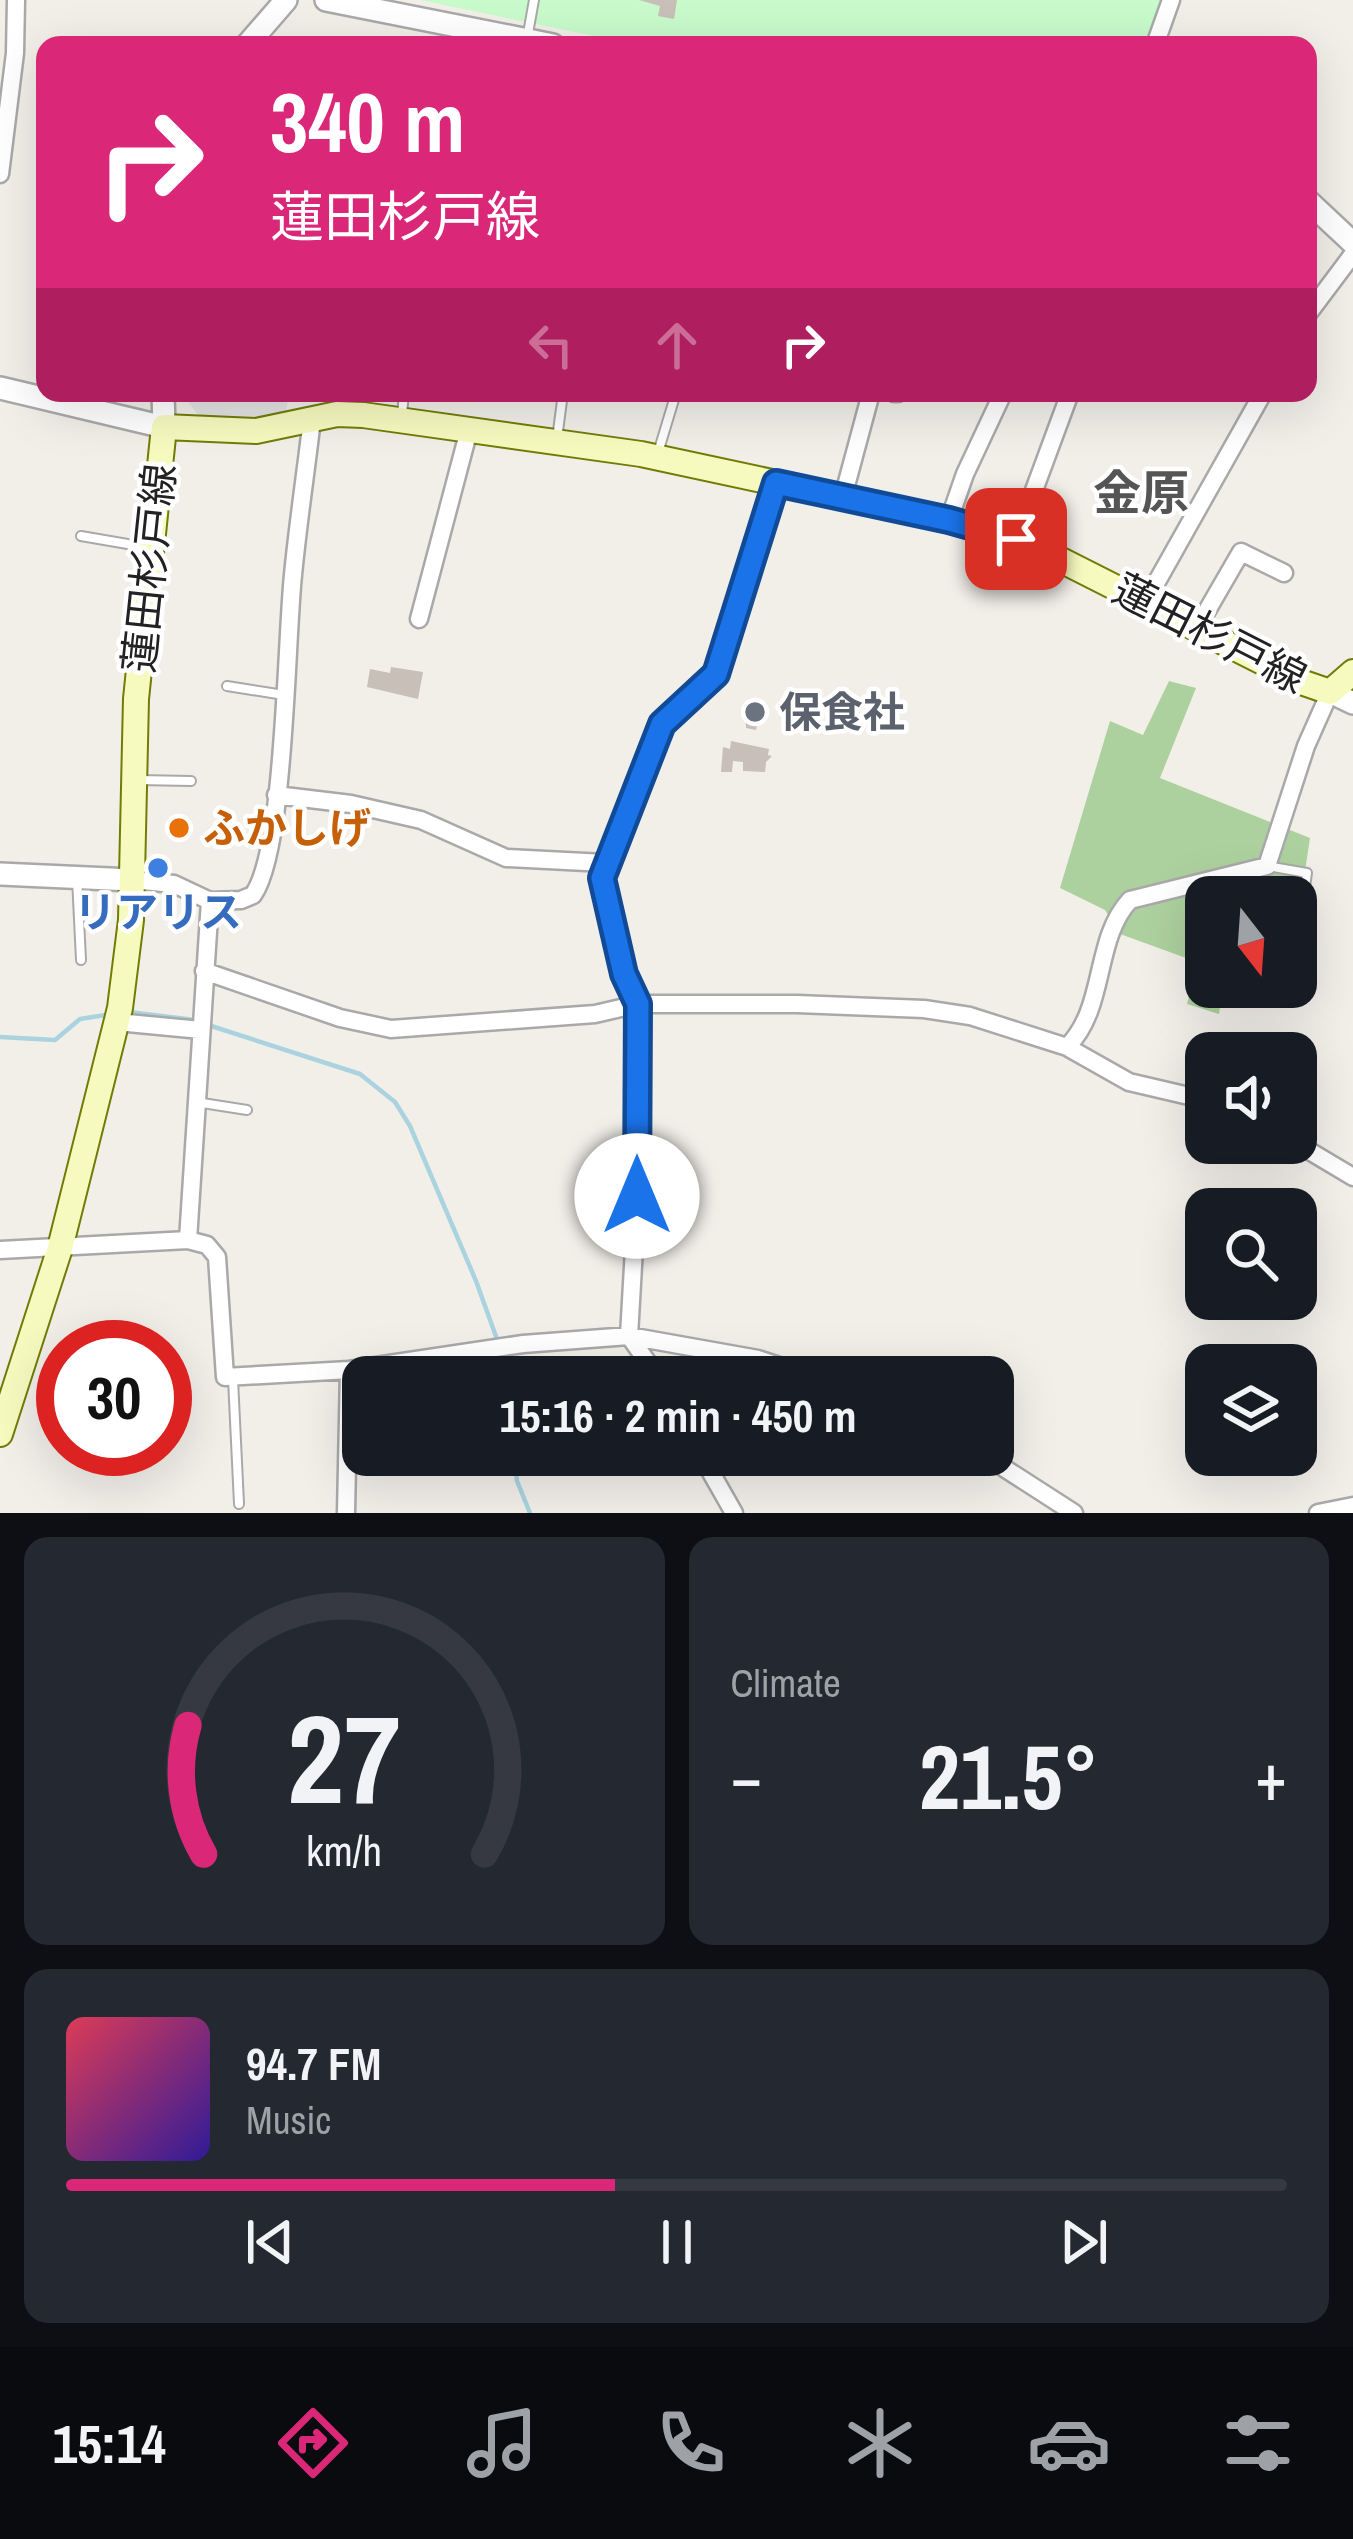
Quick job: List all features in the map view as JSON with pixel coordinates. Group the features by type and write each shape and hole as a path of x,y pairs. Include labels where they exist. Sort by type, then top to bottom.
{"main road":[{"name":"蓮田杉戸線","path":"0,1435 60,1248 117,1022 127,963 136,699 164,427 256,431 337,414 657,457 949,520 1016,539 1342,698 1353,672"}],"street":[{"path":"255,36 286,0"},
{"path":"326,0 506,36"},
{"path":"1158,36 1171,0"},
{"path":"0,174 15,53 11,3"},
{"path":"1317,209 1353,243"},
{"path":"1317,302 1353,254"},
{"path":"0,388 36,397"},
{"path":"59,402 164,427 163,402"},
{"path":"843,497 869,402"},
{"path":"949,520 999,402"},
{"path":"1016,539 1067,402"},
{"path":"1146,601 1258,402"},
{"path":"0,874 174,884 210,901 241,900 261,884 276,795 292,574 312,418"},
{"path":"419,619 469,430"},
{"path":"643,1356 629,1336 637,1196 638,1004 624,974 602,878 662,724 716,674 776,483"},
{"path":"1197,628 1241,552 1284,573"},
{"path":"1067,1048 1085,1023 1114,925 1130,900 1267,866 1306,746 1342,698"},
{"path":"276,795 351,804 421,820 506,858 605,862"},
{"path":"188,1240 210,901"},
{"path":"204,971 340,1018 391,1029 574,1016 638,1004 924,1009 970,1016 1067,1048 1129,1082 1185,1095"},
{"path":"117,1022 201,1030"},
{"path":"1317,1156 1353,1177"},
{"path":"0,1250 188,1240 207,1245 217,1257 225,1377 342,1370"},
{"path":"458,1356 523,1344 629,1336 741,1356"},
{"path":"489,1352 489,1356"},
{"path":"346,1513 347,1476"},
{"path":"713,1476 734,1513"},
{"path":"1014,1476 1061,1509"},
{"path":"1321,1512 1353,1506"}],"lane":[{"path":"527,36 534,0"},
{"path":"401,421 403,402"},
{"path":"557,442 562,402"},
{"path":"657,457 673,402"},
{"path":"81,536 149,548"},
{"path":"227,686 284,695"},
{"path":"135,780 190,781"},
{"path":"1267,866 1307,876"},
{"path":"77,877 80,960"},
{"path":"196,1102 247,1110"},
{"path":"233,1377 239,1504"}],"green space":[{"path":"420,0 1167,0 1153,36 594,36"},
{"path":"1169,681 1196,688 1160,778 1310,838 1304,876 1185,876 1185,958 1120,934 1105,910 1060,888 1110,721 1143,735"}],"shaded area":[{"path":"189,402 288,402 286,412 230,423 201,419"}],"building":[{"path":"639,0 677,0 674,19 658,16 660,6"},
{"path":"391,667 423,672 418,699 367,687 370,669 390,673"},
{"name":"保食社","path":"745,704 766,707 756,730 746,728"},
{"path":"731,741 769,749 772,756 765,772 743,771 743,762 733,761 732,772 721,772 723,747 730,749"}],"waterway":[{"path":"129,1012 195,1020"},
{"path":"0,1037 55,1040 80,1019 112,1014"},
{"path":"205,1024 360,1074 395,1102 410,1126 498,1342"},
{"path":"516,1476 530,1513"}],"place":[{"name":"保食社","path":"755,712"},
{"name":"ふかしげ","path":"179,828"},
{"name":"リアリス","path":"158,868"}],"district":[{"name":"金原","path":"1141,493"}],"route":[{"path":"637,1196 638,1004 624,974 602,878 605,862 662,724 716,674 776,483 1016,539"}]}
